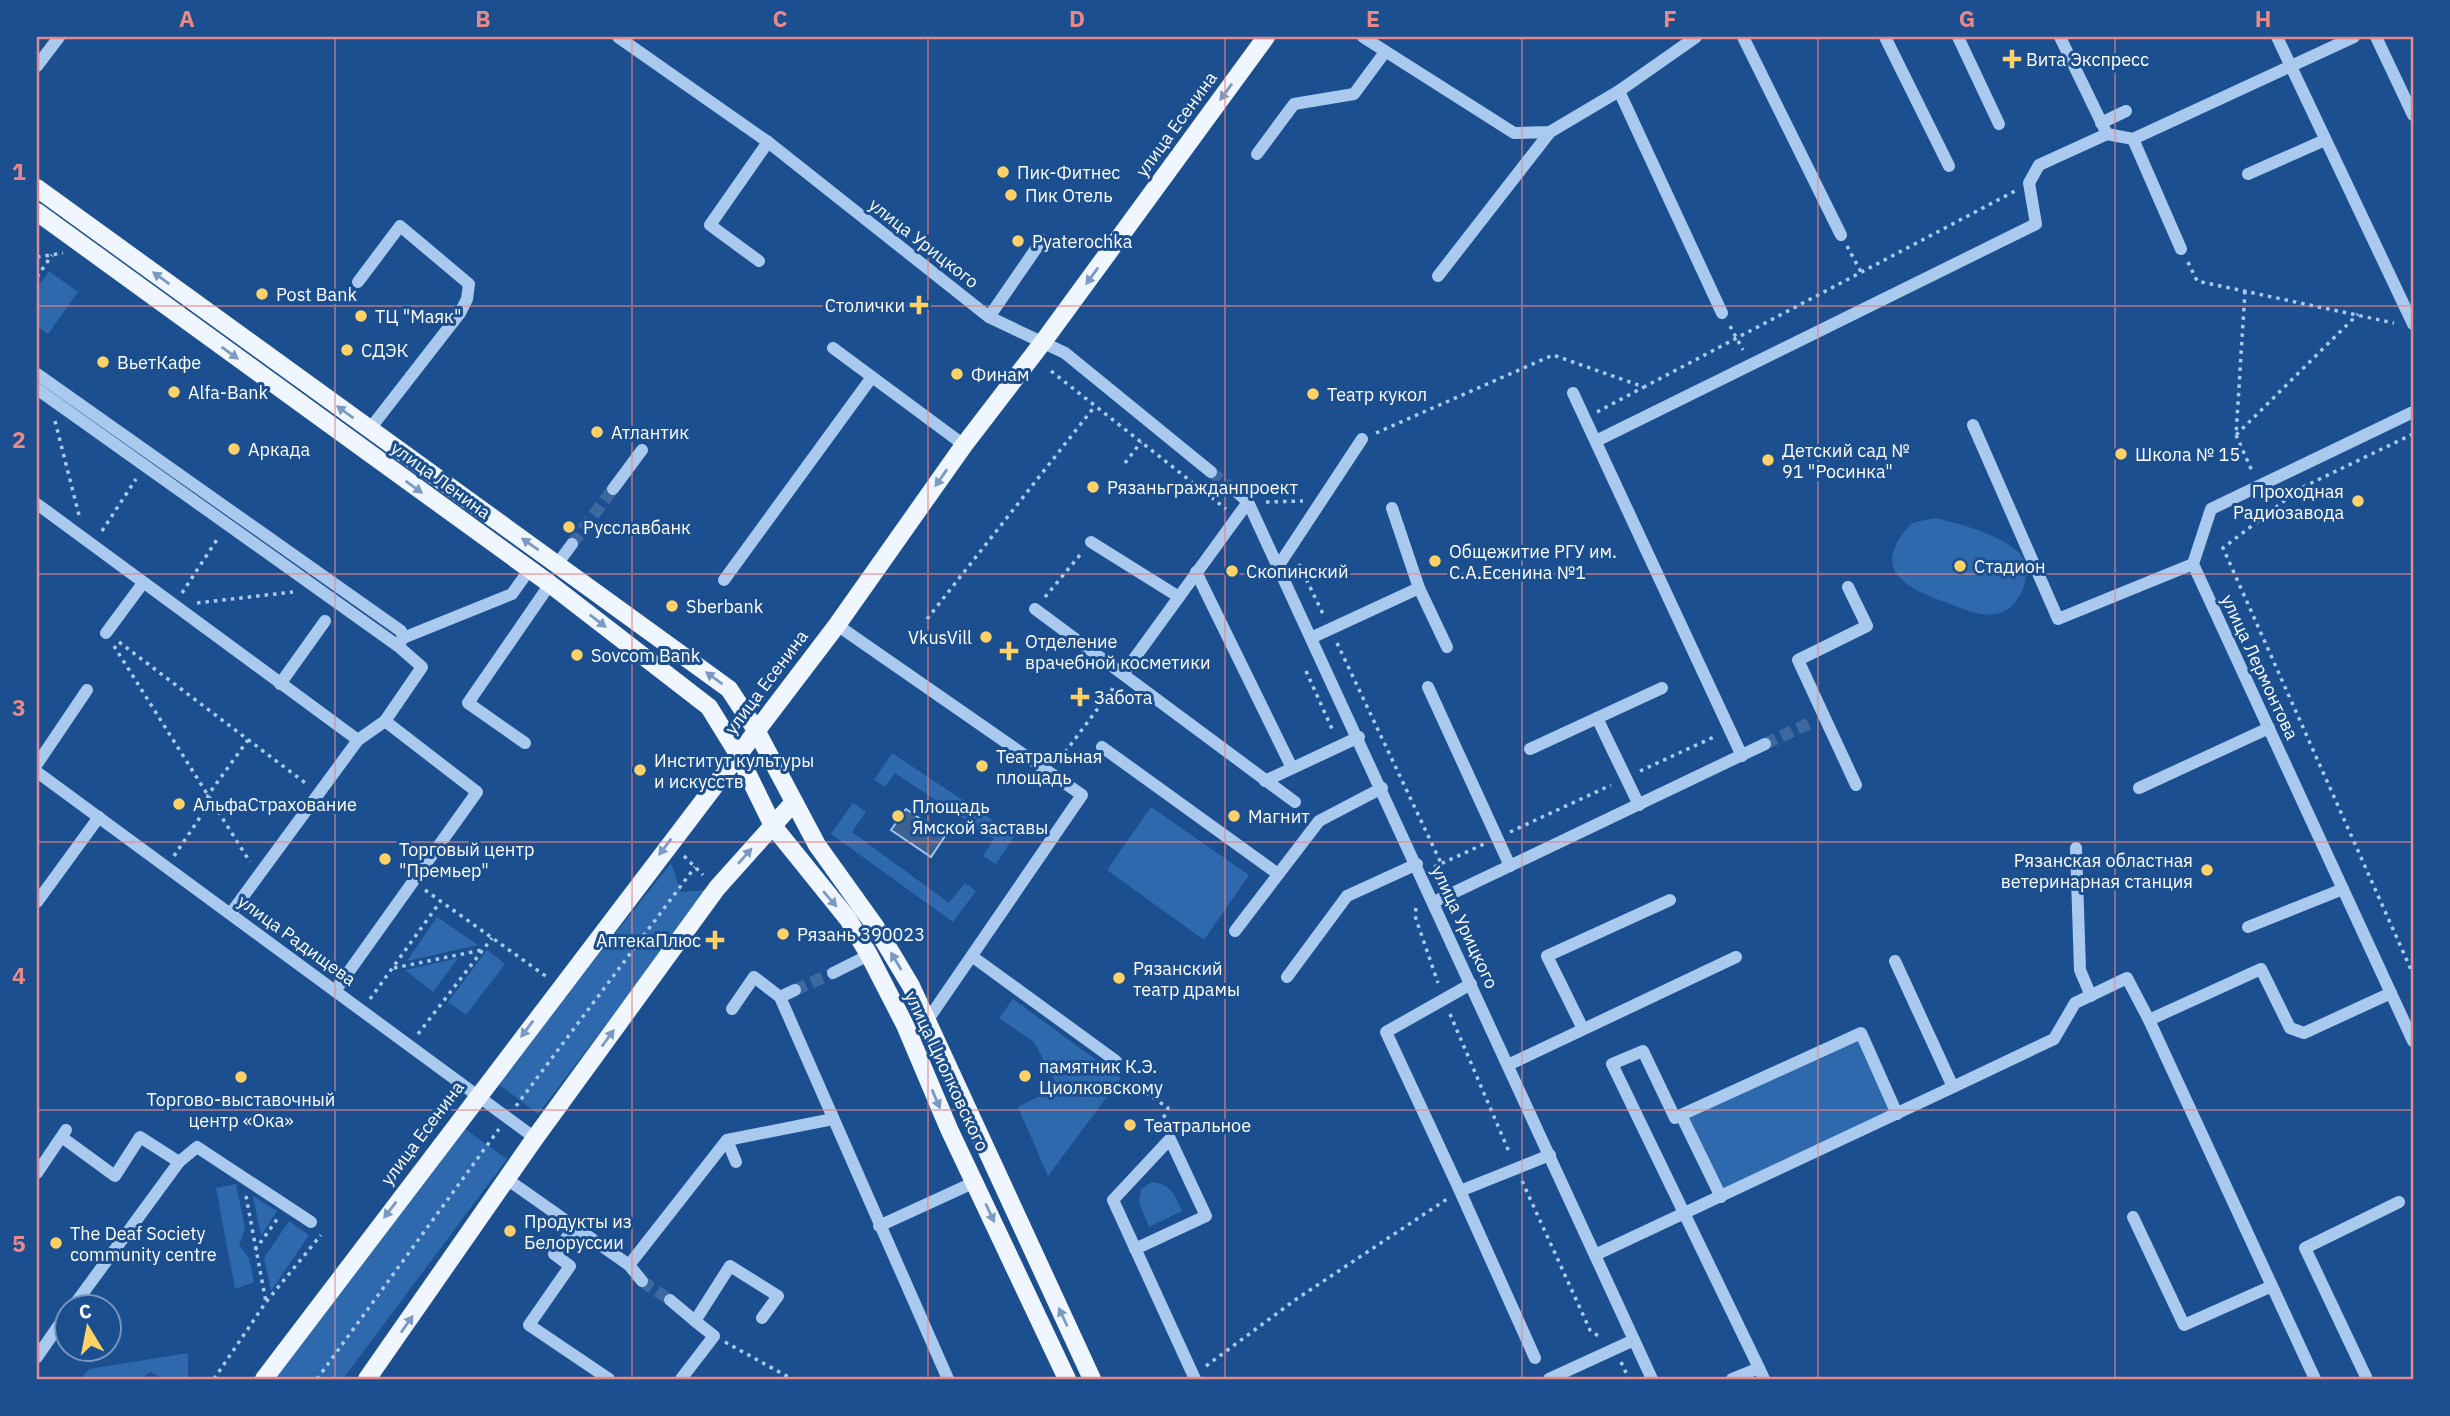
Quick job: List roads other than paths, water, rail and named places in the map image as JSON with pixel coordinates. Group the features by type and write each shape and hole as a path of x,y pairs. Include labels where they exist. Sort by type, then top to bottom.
{"main road":[{"name":"улица Есенина","path":"264,1379 477,1094 836,625 964,445 1043,342 1266,37"},
{"name":"улица Ленина","path":"37,188 729,689 756,730"},
{"name":"улица Ленина","path":"37,212 550,584 709,707 738,754 773,826"},
{"name":"улица Циолковского","path":"756,730 817,845 882,938 911,986 1092,1379"},
{"path":"367,1379 536,1138 717,888 794,803"},
{"name":"улица Циолковского","path":"773,826 848,919 869,955 905,1025 949,1129 1067,1379"}],"street":[{"path":"37,66 59,37"},
{"name":"улица Урицкого","path":"618,37 768,142 989,317 1065,353 1211,472"},
{"path":"1363,37 1514,133 1550,132"},
{"path":"1438,276 1550,132 1619,91 1696,37"},
{"path":"1742,37 1841,235"},
{"path":"1885,37 1949,166"},
{"path":"1958,37 1999,124"},
{"path":"2060,37 2104,129 2133,139 2354,37"},
{"path":"2277,37 2408,325"},
{"path":"2376,37 2413,115"},
{"path":"1257,154 1294,104 1354,94 1385,52"},
{"path":"1619,91 1722,313"},
{"path":"1598,440 2036,224 2029,183 2039,165 2104,129 2126,111"},
{"path":"2133,139 2181,249"},
{"path":"2248,174 2325,141"},
{"path":"759,261 710,225 768,142"},
{"path":"358,282 400,226 469,284 467,299 460,313 369,430"},
{"path":"989,317 1042,240"},
{"path":"833,348 964,445"},
{"path":"37,374 401,631 400,642"},
{"path":"724,580 872,377"},
{"path":"37,389 318,589 400,642 422,667 385,721 358,740 231,913"},
{"path":"1573,394 1598,440 1742,755"},
{"path":"1973,425 2058,619 2193,564 2211,509 2413,412"},
{"path":"1279,565 1362,439"},
{"path":"613,489 642,450"},
{"name":"улица Урицкого","path":"1196,572 1243,498 1313,637 1652,1379"},
{"path":"37,504 358,740"},
{"path":"1392,508 1419,588 1447,647"},
{"path":"1091,542 1179,597"},
{"path":"558,564 572,544"},
{"name":"улица Лермонтова","path":"2193,564 2413,1041"},
{"path":"400,642 512,594 529,570"},
{"path":"1123,674 1196,572 1292,768"},
{"path":"106,633 143,583"},
{"path":"525,743 468,703 550,584"},
{"path":"1848,587 1867,626 1798,660 1818,719 1856,785"},
{"path":"1313,637 1419,588"},
{"path":"1035,609 1295,802"},
{"path":"280,684 326,621"},
{"path":"836,625 1083,795 927,1021"},
{"path":"1428,687 1510,866"},
{"path":"1530,749 1662,688"},
{"path":"37,764 88,690"},
{"path":"1598,718 1639,805"},
{"path":"335,991 477,792 385,721"},
{"path":"2139,788 2269,728"},
{"path":"1265,781 1359,737"},
{"path":"1434,902 1765,744"},
{"path":"1102,747 1278,874"},
{"name":"улица Радищева","path":"37,772 536,1138"},
{"path":"1235,931 1319,821 1382,788"},
{"path":"37,902 99,817"},
{"path":"2076,848 2080,970 2091,996"},
{"path":"1287,977 1347,896 1419,869"},
{"path":"2248,927 2343,889"},
{"path":"1583,1029 1547,956 1670,900"},
{"path":"833,973 869,955"},
{"path":"973,957 1116,1061"},
{"path":"1508,1065 1736,957"},
{"path":"1895,961 1953,1087"},
{"path":"2149,1020 2261,969 2290,1028 2304,1033 2391,993"},
{"path":"732,1009 754,977 780,998 948,1379"},
{"path":"1595,1255 2054,1039 2075,1003 2127,978 2315,1379"},
{"path":"1471,984 1386,1032 1535,1358"},
{"path":"780,998 795,990"},
{"path":"1732,1379 1762,1373 1612,1064 1643,1051 1675,1118 1861,1032 1897,1114"},
{"path":"1681,1115 1721,1197"},
{"path":"628,1265 727,1140 833,1119"},
{"path":"37,1173 64,1134 115,1176 140,1137 179,1162"},
{"path":"1135,1249 1206,1216 1170,1139 1113,1200 1191,1378"},
{"path":"727,1140 736,1162"},
{"path":"82,1294 179,1162 197,1147 311,1222"},
{"path":"1460,1191 1550,1155"},
{"path":"509,1180 628,1265 642,1281"},
{"path":"879,1226 975,1182"},
{"path":"2367,1379 2305,1248 2399,1202"},
{"path":"2133,1217 2184,1325 2272,1286"},
{"path":"575,1227 554,1254 570,1266 529,1325 609,1379"},
{"path":"695,1321 730,1266 778,1296 762,1318"},
{"path":"670,1300 715,1336 681,1379"},
{"path":"37,1357 52,1335"},
{"path":"1549,1379 1634,1340"}],"tunnel":[{"path":"1211,472 1238,493"},
{"path":"572,544 613,489"},
{"path":"1765,744 1812,722"},
{"path":"795,990 833,973"},
{"path":"642,1281 670,1300"}],"place":[{"name":"Вита Экспресс","path":"2012,59"},
{"name":"Пик-Фитнес","path":"1003,172"},
{"name":"Пик Отель","path":"1011,195"},
{"name":"Pyaterochka","path":"1018,241"},
{"name":"Post Bank","path":"262,294"},
{"name":"Столички","path":"919,305"},
{"name":"ТЦ \"Маяк\"","path":"361,316"},
{"name":"СДЭК","path":"347,350"},
{"name":"ВьетКафе","path":"103,362"},
{"name":"Финам","path":"957,374"},
{"name":"Alfa-Bank","path":"174,392"},
{"name":"Театр кукол","path":"1313,394"},
{"name":"Атлантик","path":"597,432"},
{"name":"Аркада","path":"234,449"},
{"name":"Школа № 15","path":"2121,454"},
{"name":"Детский сад № 91 \"Росинка\"","path":"1768,460"},
{"name":"Рязаньгражданпроект","path":"1093,487"},
{"name":"Проходная Радиозавода","path":"2358,501"},
{"name":"Русславбанк","path":"569,527"},
{"name":"Общежитие РГУ им. С.А.Есенина №1","path":"1435,561"},
{"name":"Стадион","path":"1960,566"},
{"name":"Скопинский","path":"1232,571"},
{"name":"Sberbank","path":"672,606"},
{"name":"VkusVill","path":"986,637"},
{"name":"Отделение врачебной косметики","path":"1009,651"},
{"name":"Sovcom Bank","path":"577,655"},
{"name":"Забота","path":"1080,697"},
{"name":"Театральная площадь","path":"982,766"},
{"name":"Институт культуры и искусств","path":"640,770"},
{"name":"АльфаСтрахование","path":"179,804"},
{"name":"Площадь Ямской заставы","path":"898,816"},
{"name":"Магнит","path":"1234,816"},
{"name":"Торговый центр \"Премьер\"","path":"385,859"},
{"name":"Рязанская областная ветеринарная станция","path":"2207,870"},
{"name":"Рязань 390023","path":"783,934"},
{"name":"АптекаПлюс","path":"715,940"},
{"name":"Рязанский театр драмы","path":"1119,978"},
{"name":"памятник К.Э. Циолковскому","path":"1025,1076"},
{"name":"Торгово-выставочный центр «Ока»","path":"241,1077"},
{"name":"Театральное","path":"1130,1125"},
{"name":"Продукты из Белоруссии","path":"510,1231"},
{"name":"The Deaf Society community centre","path":"56,1243"}]}
